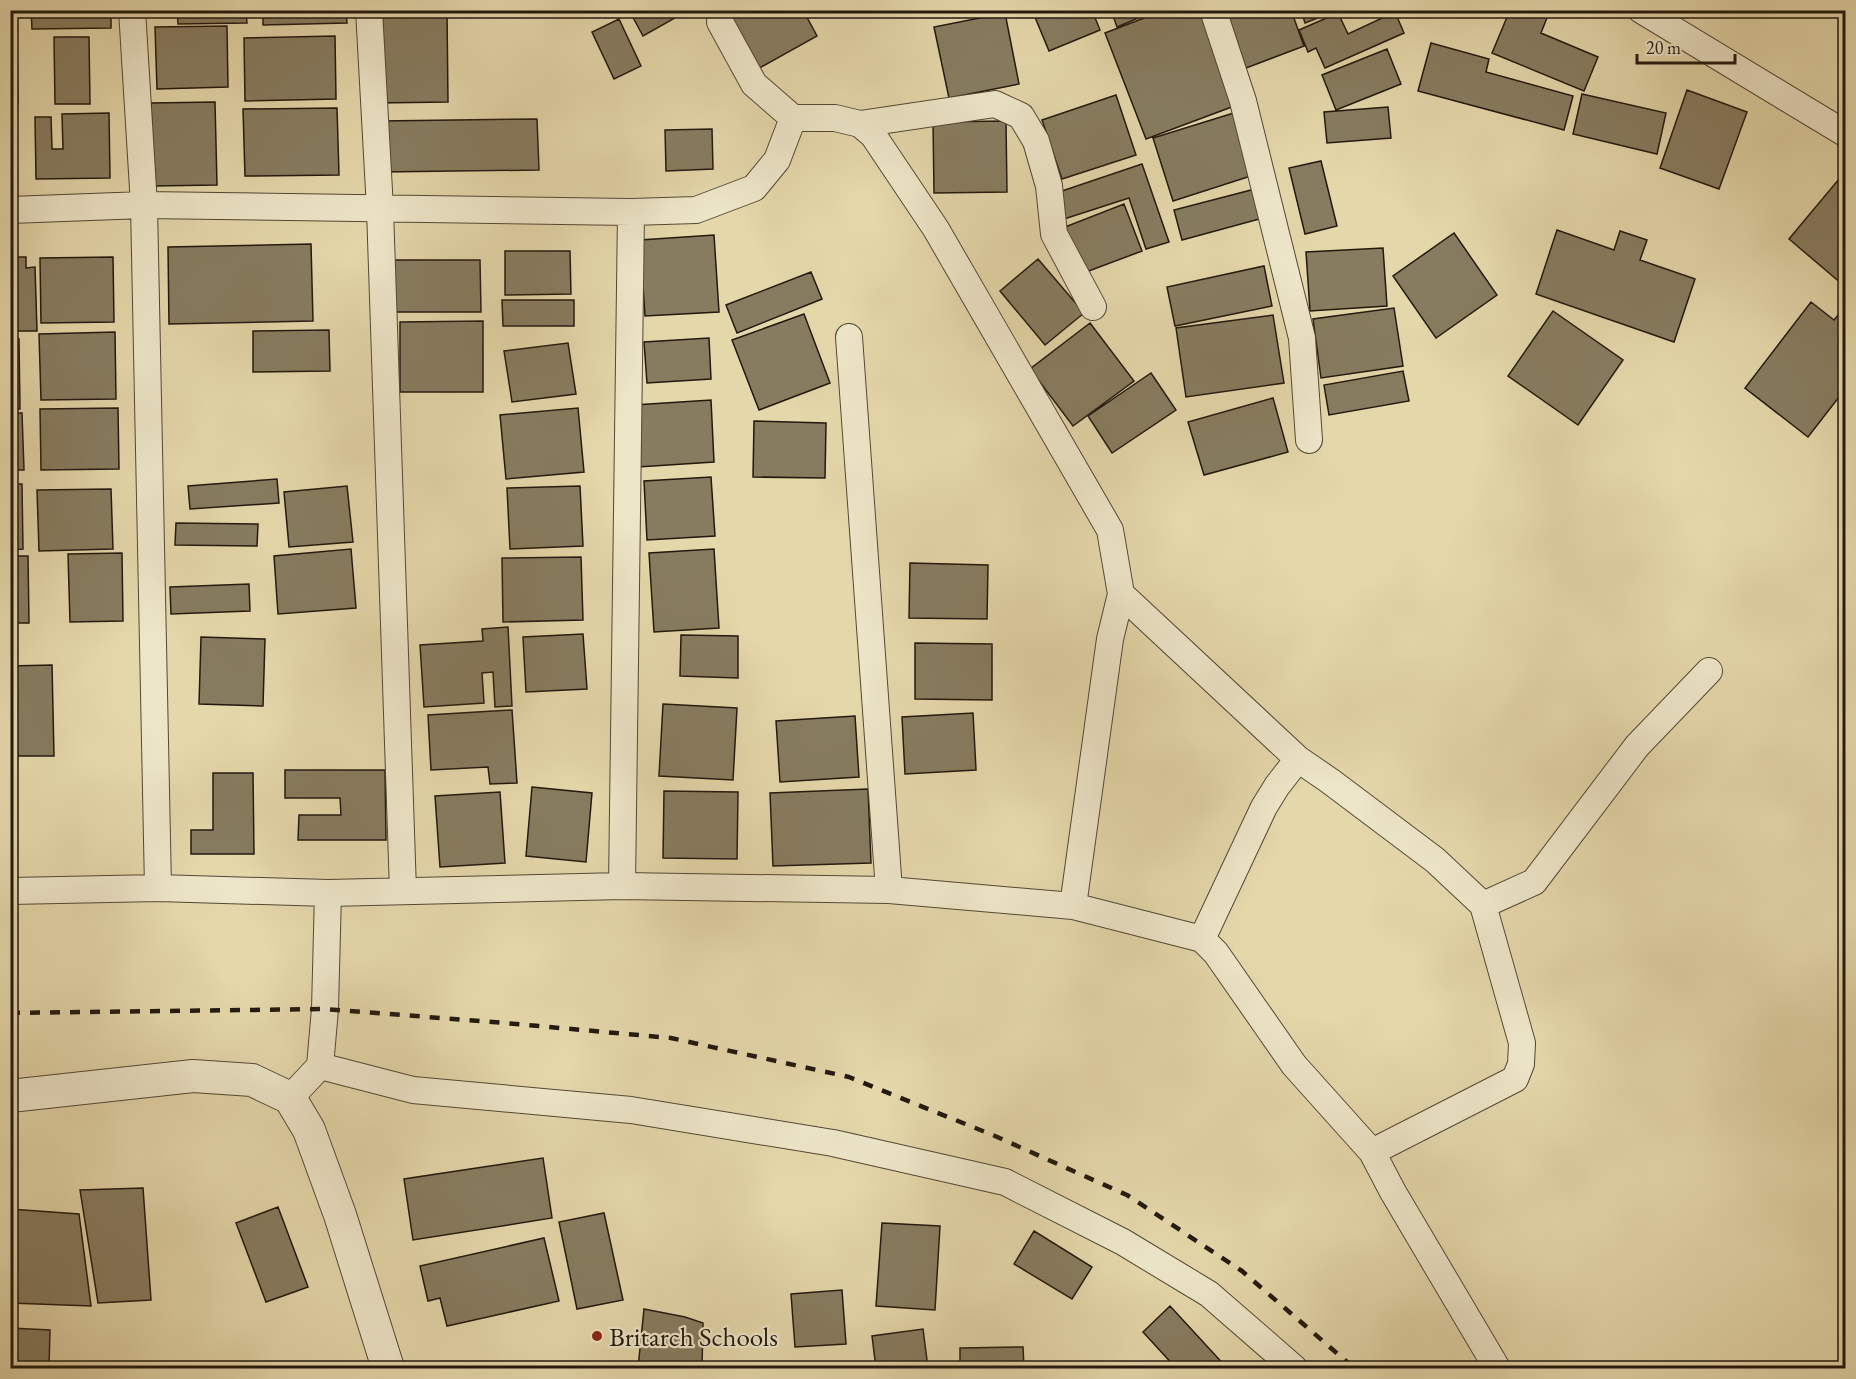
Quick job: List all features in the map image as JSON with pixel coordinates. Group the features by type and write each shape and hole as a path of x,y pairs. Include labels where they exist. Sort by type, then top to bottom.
{"street":[{"path":"132,10 144,205 158,888"},
{"path":"369,10 380,209 403,891"},
{"path":"1213,10 1243,101 1302,338 1309,440"},
{"path":"1641,10 1845,134"},
{"path":"720,22 754,84 793,118 835,118 860,124 995,104 1021,116 1036,141 1049,186 1054,234 1093,307"},
{"path":"10,210 144,205 631,213 696,210 754,188 777,160 793,118"},
{"path":"860,124 873,135 936,229 1110,530 1121,594 1110,639 1073,906"},
{"path":"622,886 631,213"},
{"path":"849,337 889,890"},
{"path":"1121,594 1298,759 1435,860 1483,905 1522,1043 1521,1064 1515,1079 1372,1152"},
{"path":"1483,905 1534,882 1637,746 1708,671"},
{"path":"1202,939 1264,807 1298,759"},
{"path":"10,891 158,888 328,893 622,886 889,890 1073,906 1202,939 1216,953 1294,1065 1372,1152 1497,1368"},
{"path":"290,1098 320,1066 325,1009 328,893"},
{"path":"320,1066 413,1090 631,1110 833,1143 1005,1182 1123,1242 1209,1294 1294,1368"},
{"path":"10,1096 193,1076 252,1080 290,1098 309,1130 340,1215 388,1368"}],"building":[{"path":"31,10 111,10 111,28 32,29"},
{"path":"177,10 246,10 247,23 178,24"},
{"path":"263,10 346,10 347,23 263,25"},
{"path":"374,10 447,10 448,102 376,103"},
{"path":"629,10 689,10 643,36"},
{"path":"721,10 803,10 817,36 754,71"},
{"path":"1032,10 1092,10 1100,30 1049,51"},
{"path":"1111,10 1157,10 1117,27"},
{"path":"1165,10 1201,10 1237,105 1146,139 1105,33"},
{"path":"1225,10 1291,10 1304,46 1246,68"},
{"path":"1301,10 1338,10 1305,23"},
{"path":"1510,10 1550,10 1541,33 1598,57 1584,91 1492,53"},
{"path":"1395,12 1404,33 1325,68 1316,48 1308,52 1299,30 1338,13 1348,34"},
{"path":"1005,13 1019,84 949,98 934,27"},
{"path":"619,19 641,66 614,79 592,32"},
{"path":"227,26 228,87 157,89 155,27"},
{"path":"335,36 336,99 245,101 244,38"},
{"path":"54,37 89,37 90,104 55,104"},
{"path":"10,41 17,41 18,104 10,104"},
{"path":"1431,43 1489,59 1486,72 1573,96 1564,130 1418,91"},
{"path":"1387,49 1401,84 1336,110 1322,75"},
{"path":"1687,90 1747,112 1719,189 1660,168"},
{"path":"1582,94 1666,113 1657,154 1573,134"},
{"path":"1116,95 1136,155 1062,179 1042,120"},
{"path":"215,102 217,185 153,186 151,103"},
{"path":"1388,107 1391,138 1327,143 1324,112"},
{"path":"337,108 339,175 245,176 243,109"},
{"path":"1237,112 1257,174 1173,201 1153,138"},
{"path":"109,113 110,178 36,179 35,117 51,117 52,149 63,149 62,114"},
{"path":"10,117 15,117 16,176 10,176"},
{"path":"537,119 539,170 382,172 381,121"},
{"path":"1006,121 1007,192 934,193 933,122"},
{"path":"712,129 713,169 666,171 665,130"},
{"path":"1321,161 1337,226 1305,234 1289,168"},
{"path":"1142,164 1169,242 1146,249 1129,198 1064,219 1056,193"},
{"path":"1839,179 1846,185 1846,280 1842,284 1789,239"},
{"path":"1255,189 1263,218 1182,240 1174,210"},
{"path":"1124,204 1142,251 1078,275 1060,229"},
{"path":"1557,230 1614,250 1620,231 1647,240 1640,260 1695,279 1674,342 1536,294"},
{"path":"1454,233 1497,295 1436,338 1393,276"},
{"path":"714,235 719,312 645,316 640,240"},
{"path":"15,242 15,257 26,257 26,268 35,267 37,331 10,331 10,243"},
{"path":"311,244 313,321 169,324 168,247"},
{"path":"1383,248 1387,306 1310,311 1306,252"},
{"path":"505,251 570,251 571,294 505,295"},
{"path":"113,257 114,322 41,323 40,258"},
{"path":"1038,259 1084,313 1045,345 1000,291"},
{"path":"393,260 480,260 481,312 394,312"},
{"path":"1264,266 1272,306 1175,326 1167,287"},
{"path":"811,272 822,299 737,333 726,305"},
{"path":"502,300 574,300 574,326 503,326"},
{"path":"1811,302 1834,320 1843,309 1846,312 1846,388 1808,437 1745,388"},
{"path":"1394,308 1403,366 1321,378 1313,319"},
{"path":"1553,311 1623,360 1578,425 1508,376"},
{"path":"804,314 830,383 759,410 732,340"},
{"path":"1273,315 1284,383 1186,397 1176,328"},
{"path":"483,321 483,392 400,392 400,322"},
{"path":"1090,323 1134,381 1073,426 1030,369"},
{"path":"329,330 330,371 253,372 253,331"},
{"path":"115,332 116,399 41,400 39,334"},
{"path":"709,338 711,379 647,383 644,342"},
{"path":"10,339 19,339 20,409 10,409"},
{"path":"568,343 576,394 512,402 504,351"},
{"path":"1403,371 1409,401 1329,415 1324,385"},
{"path":"1151,373 1176,410 1112,453 1088,416"},
{"path":"1273,398 1288,452 1204,475 1188,422"},
{"path":"711,400 714,462 638,467 634,405"},
{"path":"118,408 119,469 41,470 40,409"},
{"path":"578,408 584,472 506,479 500,415"},
{"path":"10,413 22,413 24,470 10,470"},
{"path":"754,421 826,423 825,478 753,477"},
{"path":"711,477 715,536 647,540 644,481"},
{"path":"277,479 279,503 190,509 188,486"},
{"path":"10,484 22,484 23,549 10,550"},
{"path":"347,486 353,542 289,547 284,492"},
{"path":"580,486 583,546 510,549 507,488"},
{"path":"111,489 113,549 39,551 37,490"},
{"path":"176,523 258,524 257,546 175,545"},
{"path":"351,549 356,608 278,614 274,556"},
{"path":"714,549 719,628 654,632 649,553"},
{"path":"122,553 123,621 70,622 68,554"},
{"path":"10,556 28,556 29,623 10,623"},
{"path":"581,557 583,620 503,622 502,558"},
{"path":"910,563 988,565 987,619 909,618"},
{"path":"249,584 250,611 171,614 170,587"},
{"path":"508,627 512,706 495,707 493,672 482,673 484,703 424,707 420,645 483,641 482,629"},
{"path":"583,634 587,689 526,692 523,637"},
{"path":"681,635 738,636 738,678 680,676"},
{"path":"201,637 265,639 263,706 199,704"},
{"path":"915,643 992,644 992,700 915,699"},
{"path":"52,665 54,756 10,756 10,666"},
{"path":"663,704 737,708 733,780 659,776"},
{"path":"512,710 517,783 490,784 488,767 431,770 428,715"},
{"path":"973,713 976,770 905,774 902,717"},
{"path":"855,716 859,777 780,782 776,721"},
{"path":"285,770 385,770 386,840 298,840 299,815 341,815 340,798 285,798"},
{"path":"213,773 253,773 254,854 191,854 191,830 213,830"},
{"path":"532,787 592,793 586,862 526,856"},
{"path":"868,789 871,863 773,866 770,793"},
{"path":"664,791 738,792 737,859 663,858"},
{"path":"500,792 505,863 440,867 435,796"},
{"path":"543,1158 552,1218 413,1240 404,1179"},
{"path":"143,1188 151,1300 98,1303 80,1190"},
{"path":"278,1207 308,1287 266,1302 236,1223"},
{"path":"10,1209 79,1214 91,1306 10,1303"},
{"path":"604,1213 623,1300 577,1309 559,1222"},
{"path":"882,1223 940,1226 935,1310 876,1306"},
{"path":"1034,1231 1092,1267 1072,1299 1014,1264"},
{"path":"544,1238 559,1301 447,1326 440,1298 428,1301 420,1266"},
{"path":"842,1290 846,1344 795,1347 791,1294"},
{"path":"1170,1306 1227,1368 1176,1368 1143,1332"},
{"path":"644,1309 703,1323 702,1368 638,1368"},
{"path":"10,1328 50,1330 49,1368 10,1368"},
{"path":"923,1329 928,1368 876,1368 872,1336"},
{"path":"1023,1347 1024,1368 960,1368 960,1348"}],"railway":[{"path":"10,1013 325,1009 671,1038 849,1077 995,1136 1127,1195 1242,1271 1354,1368"}],"place":[{"name":"Britarch Schools","path":"597,1336"}]}
